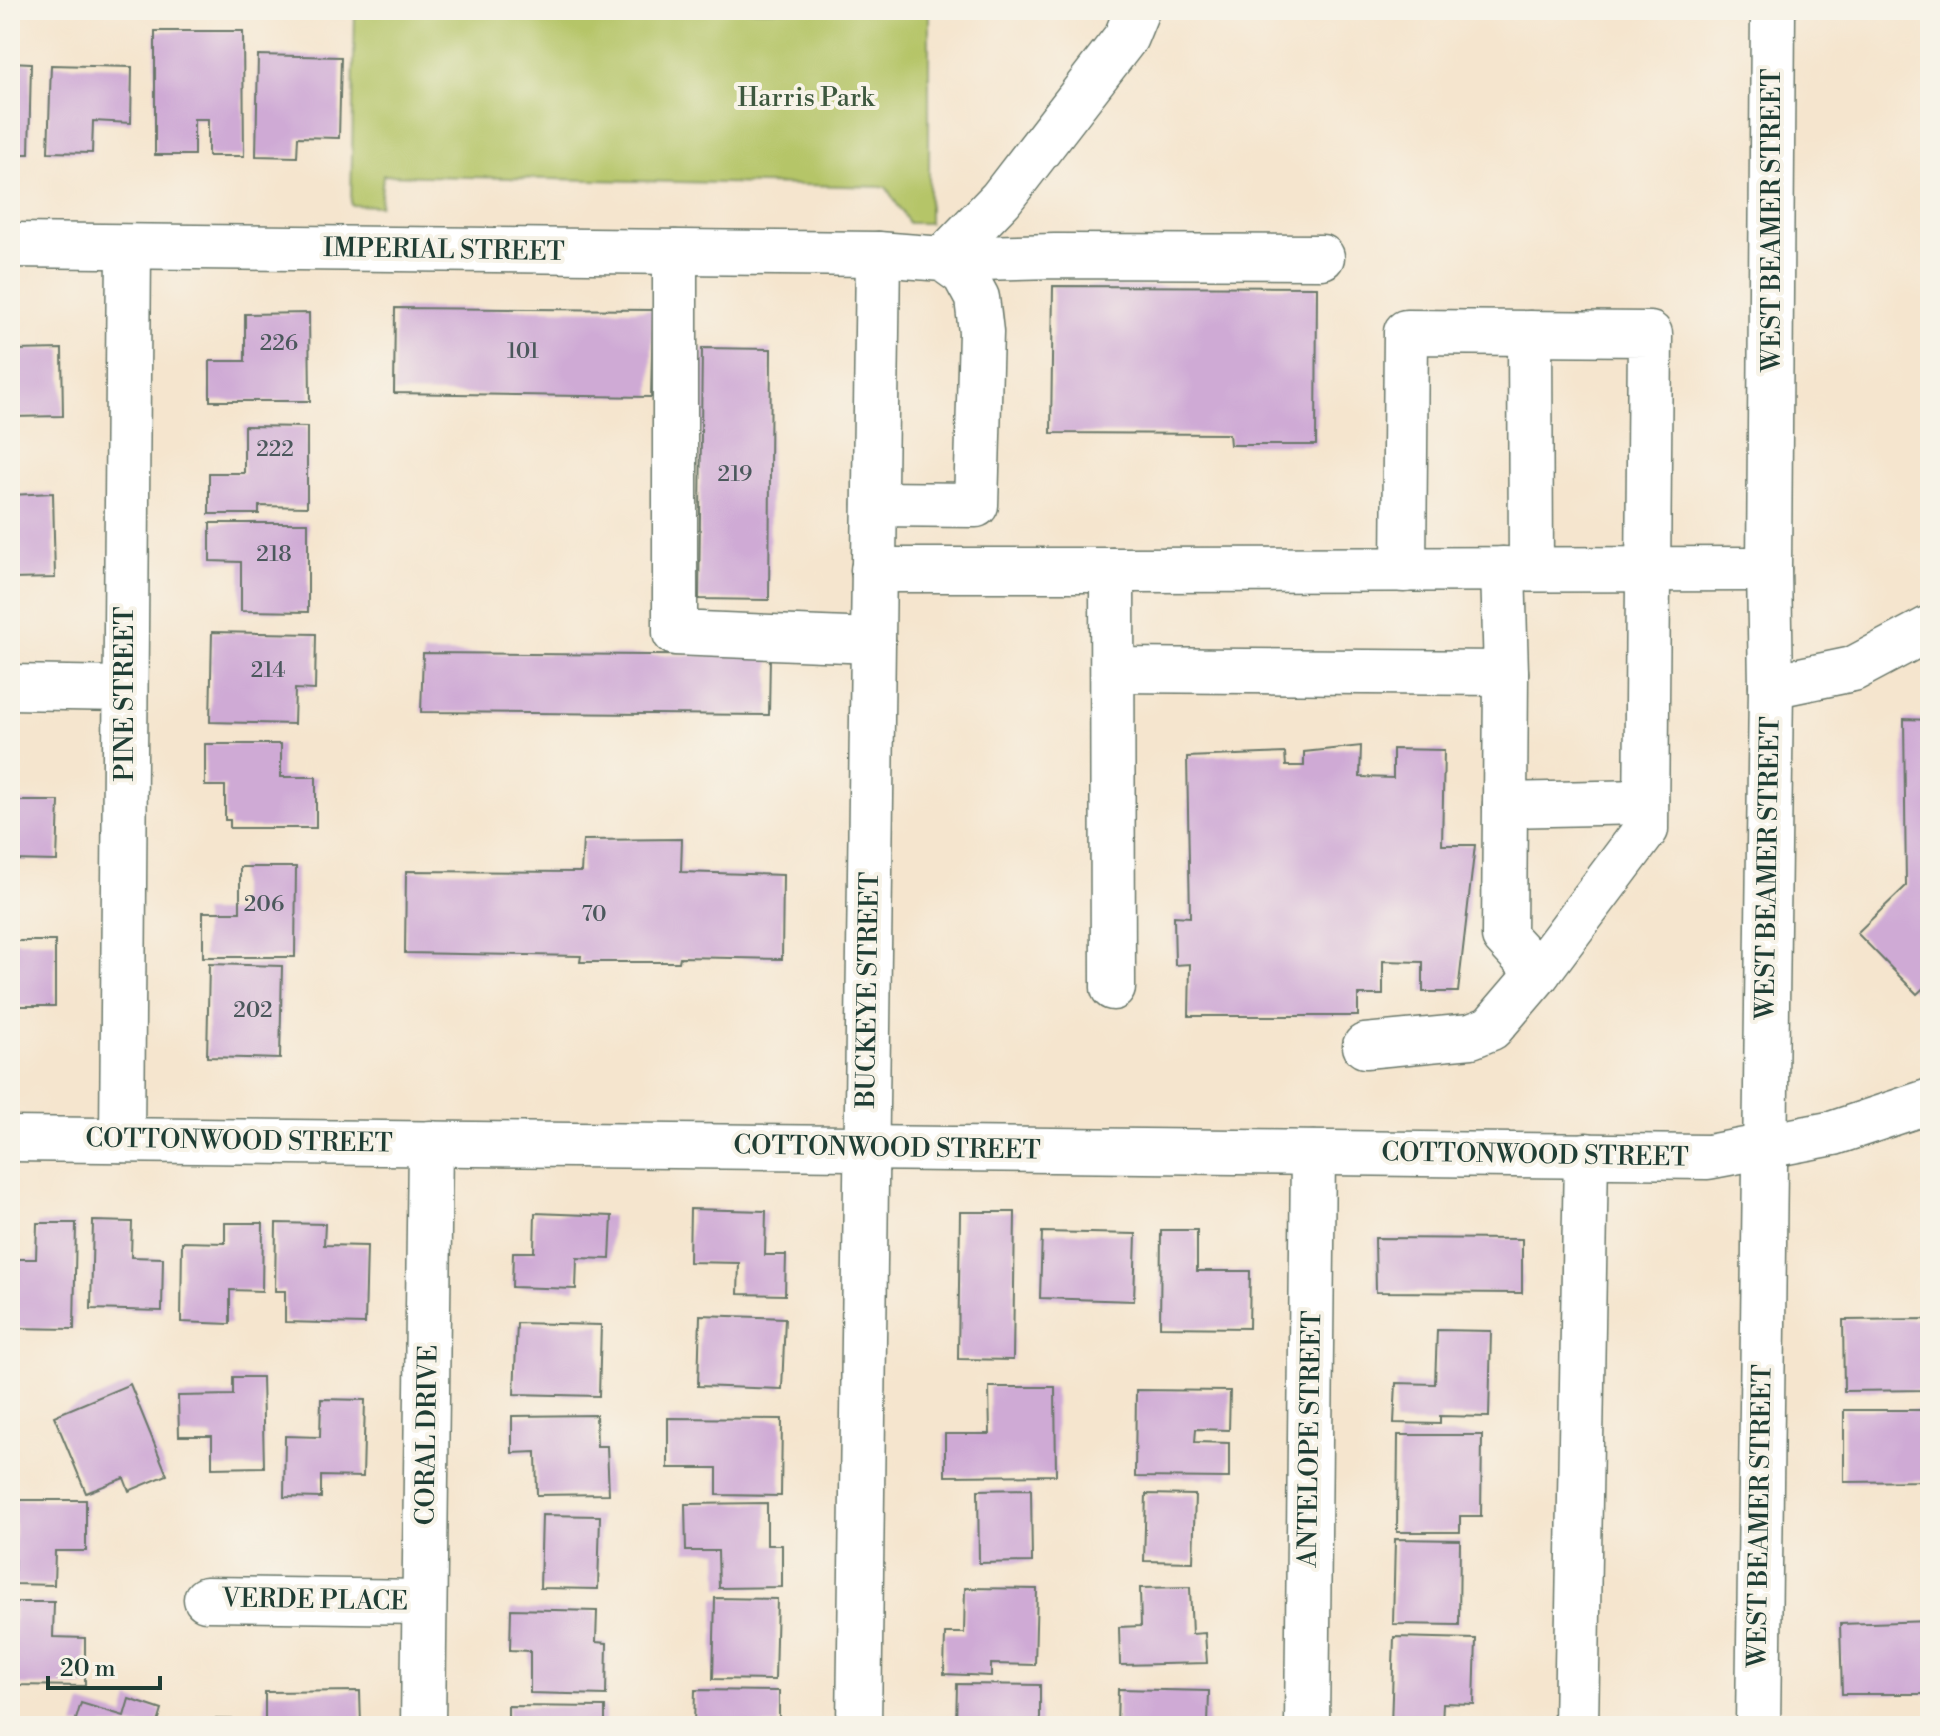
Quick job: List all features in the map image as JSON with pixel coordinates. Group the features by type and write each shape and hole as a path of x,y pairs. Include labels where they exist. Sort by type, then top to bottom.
{"street":[{"path":"875,504 976,505 981,332 977,298 964,274 943,259 1001,199 1126,37 1137,10"},
{"name":"WEST BEAMER STREET","path":"1758,1726 1771,686 1773,10"},
{"name":"IMPERIAL STREET","path":"10,245 878,254 943,259 1055,256 1322,257"},
{"name":"PINE STREET","path":"122,1140 129,247"},
{"path":"675,252 675,633 873,641"},
{"name":"BUCKEYE STREET","path":"859,1726 878,254"},
{"path":"1365,1046 1471,1036 1491,1028 1538,973 1646,829 1650,334 1406,332 1404,570"},
{"path":"1530,333 1517,569 1506,673 1504,936 1538,973"},
{"path":"873,570 1769,569"},
{"path":"1112,570 1113,988"},
{"path":"1771,686 1853,669 1930,628"},
{"path":"1113,670 1506,673"},
{"path":"10,687 125,689"},
{"path":"1505,805 1646,802"},
{"name":"COTTONWOOD STREET","path":"10,1139 1708,1157 1834,1133 1930,1101"},
{"name":"CORAL DRIVE","path":"423,1726 430,1143"},
{"name":"ANTELOPE STREET","path":"1307,1726 1313,1153"},
{"path":"1576,1726 1586,1155"},
{"name":"VERDE PLACE","path":"206,1599 424,1602"}],"green space":[{"name":"Harris Park","path":"355,10 929,10 929,223 909,223 886,187 383,175 380,206 351,205"}],"building":[{"path":"155,31 243,31 244,156 208,156 208,119 194,119 194,155 155,155"},
{"path":"258,55 341,57 339,138 298,137 297,157 256,156"},
{"path":"10,62 31,63 29,154 10,154"},
{"path":"51,65 132,67 131,123 93,121 92,153 48,152"},
{"path":"1053,286 1317,287 1316,445 1230,445 1229,434 1051,433"},
{"path":"395,308 653,310 651,397 394,393"},
{"path":"309,313 310,401 210,401 210,361 245,361 245,314"},
{"path":"10,316 14,316 14,350 62,349 63,416 10,417"},
{"path":"702,348 771,349 769,600 699,599"},
{"path":"244,426 307,427 307,507 259,506 259,514 209,514 209,473 244,473"},
{"path":"53,493 55,578 10,579 10,495"},
{"path":"210,523 308,523 308,612 241,611 241,562 210,561"},
{"path":"212,632 316,634 315,690 295,689 294,724 210,722"},
{"path":"423,653 770,656 769,715 421,712"},
{"path":"1904,719 1930,720 1930,982 1917,994 1857,933 1906,886"},
{"path":"205,744 281,744 281,777 316,777 316,828 230,828 230,820 225,820 225,786 205,786"},
{"path":"1361,746 1360,777 1393,778 1393,749 1444,750 1442,845 1475,845 1458,992 1423,992 1423,962 1383,961 1383,995 1358,995 1358,1016 1189,1016 1190,964 1175,965 1174,916 1190,917 1187,757 1285,753 1286,766 1304,766 1304,752"},
{"path":"10,801 59,801 57,861 10,860"},
{"path":"682,839 681,872 783,875 782,959 680,957 679,962 580,962 581,956 405,953 406,871 581,872 583,840"},
{"path":"240,867 296,867 295,957 203,957 203,912 240,912"},
{"path":"10,941 55,941 55,1006 10,1006"},
{"path":"209,964 282,966 280,1059 207,1057"},
{"path":"690,1209 766,1211 765,1255 786,1255 785,1295 738,1294 739,1263 689,1262"},
{"path":"960,1212 1015,1212 1013,1360 958,1359"},
{"path":"535,1213 612,1216 610,1259 577,1258 576,1289 512,1287 513,1252 534,1252"},
{"path":"93,1221 132,1222 131,1257 163,1258 162,1311 91,1309"},
{"path":"37,1223 76,1223 74,1329 10,1328 10,1259 36,1259"},
{"path":"225,1223 263,1223 262,1291 230,1290 230,1324 181,1322 182,1242 225,1243"},
{"path":"276,1223 325,1224 324,1245 367,1246 365,1324 285,1322 285,1291 275,1291"},
{"path":"1161,1230 1197,1230 1197,1271 1250,1271 1249,1328 1160,1327"},
{"path":"1042,1232 1136,1234 1134,1301 1040,1298"},
{"path":"1375,1238 1522,1239 1522,1293 1376,1292"},
{"path":"700,1315 785,1318 782,1389 698,1386"},
{"path":"1930,1319 1930,1390 1844,1391 1843,1320"},
{"path":"517,1323 601,1325 599,1396 514,1394"},
{"path":"1437,1330 1491,1331 1489,1417 1440,1416 1440,1424 1394,1423 1396,1383 1435,1384"},
{"path":"233,1377 262,1377 264,1467 212,1468 212,1436 179,1436 178,1396 233,1395"},
{"path":"130,1384 167,1475 129,1491 124,1478 86,1493 54,1416"},
{"path":"989,1387 1055,1387 1056,1475 945,1476 945,1434 990,1434"},
{"path":"1136,1390 1230,1391 1229,1430 1196,1429 1195,1442 1229,1443 1229,1478 1135,1477"},
{"path":"321,1399 365,1400 363,1477 321,1476 321,1498 284,1497 285,1436 320,1437"},
{"path":"1844,1410 1930,1410 1930,1481 1844,1482"},
{"path":"596,1415 597,1446 607,1446 609,1494 537,1495 536,1452 512,1453 512,1416"},
{"path":"668,1418 782,1419 781,1496 717,1495 717,1468 668,1468"},
{"path":"1398,1435 1482,1435 1481,1516 1460,1516 1460,1532 1397,1532"},
{"path":"1031,1489 1032,1562 979,1563 978,1490"},
{"path":"1146,1494 1195,1495 1193,1562 1144,1561"},
{"path":"15,1500 86,1500 86,1551 55,1551 54,1585 14,1584"},
{"path":"767,1503 767,1545 782,1545 782,1587 719,1588 718,1551 686,1551 685,1504"},
{"path":"542,1515 600,1516 598,1589 540,1588"},
{"path":"1395,1539 1460,1540 1459,1625 1393,1624"},
{"path":"1190,1587 1192,1634 1205,1633 1207,1663 1120,1665 1119,1627 1141,1626 1140,1588"},
{"path":"965,1588 1037,1589 1035,1665 991,1664 991,1676 944,1674 945,1633 964,1633"},
{"path":"715,1598 777,1599 775,1680 713,1679"},
{"path":"14,1602 54,1602 53,1637 85,1638 85,1686 14,1685"},
{"path":"511,1609 597,1611 596,1642 607,1643 606,1695 530,1693 530,1651 510,1650"},
{"path":"1930,1621 1930,1694 1842,1694 1840,1624"},
{"path":"1394,1637 1476,1639 1474,1704 1443,1703 1442,1726 1391,1726"},
{"path":"957,1684 1040,1685 1040,1726 956,1726"},
{"path":"1118,1689 1209,1691 1208,1726 1117,1726"},
{"path":"695,1690 779,1691 779,1725 694,1726"},
{"path":"360,1691 361,1726 265,1726 265,1692"},
{"path":"129,1699 162,1710 157,1726 74,1726 81,1703 124,1716"},
{"path":"508,1706 605,1707 605,1726 508,1726"},
{"path":"208,1719 259,1720 259,1726 208,1726"}]}
